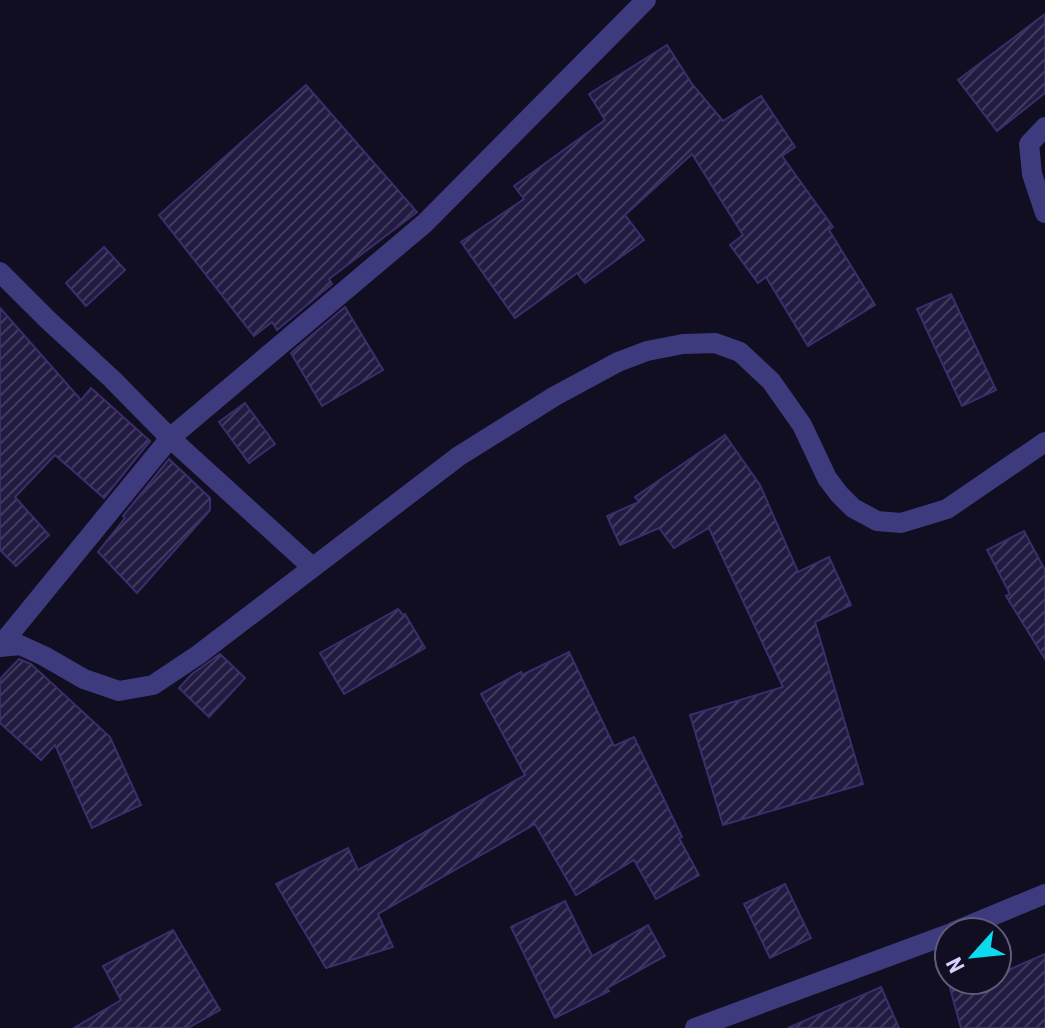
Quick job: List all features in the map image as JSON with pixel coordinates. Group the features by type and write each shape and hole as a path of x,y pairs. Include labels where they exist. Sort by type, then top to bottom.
{"street":[{"path":"0,647 170,438 425,223 646,0"},
{"path":"1045,127 1029,144 1032,174 1045,213"},
{"path":"0,272 170,438 312,567"},
{"path":"0,647 20,645 84,679 119,691 153,685 198,655 459,456 555,396 618,362 647,351 683,344 715,343 740,352 771,381 802,425 827,478 839,494 853,508 877,521 901,523 947,509 1045,442"},
{"path":"992,916 1045,894"},
{"path":"695,1028 933,940"}],"building":[{"path":"1045,14 1045,93 997,131 958,80"},
{"path":"667,45 692,84 723,121 761,96 795,147 782,156 833,227 829,230 875,305 808,346 766,277 758,283 730,245 743,235 692,154 625,215 644,240 585,283 577,273 515,318 461,242 524,199 514,186 605,120 589,94"},
{"path":"306,85 417,212 329,279 332,284 277,330 272,322 254,336 159,215"},
{"path":"104,247 125,270 86,306 66,283"},
{"path":"951,294 996,390 962,406 917,309"},
{"path":"345,307 383,370 322,406 291,353"},
{"path":"0,308 81,400 91,388 150,441 104,498 55,455 15,497 49,535 16,566 0,550"},
{"path":"245,403 275,444 249,463 219,422"},
{"path":"725,435 760,485 798,572 829,557 851,605 815,622 863,784 723,825 690,715 783,687 709,528 674,548 659,528 620,545 607,516 639,502 635,497"},
{"path":"169,459 210,498 210,510 137,593 98,552"},
{"path":"1024,531 1045,570 1045,659 1006,596 1010,594 987,550"},
{"path":"398,609 405,614 425,648 344,694 320,653"},
{"path":"569,652 614,746 634,737 699,875 656,899 634,860 576,895 535,824 378,914 393,947 326,968 276,884 348,848 358,870 525,775 481,694 521,672 522,675"},
{"path":"220,654 245,678 209,717 179,688 192,674"},
{"path":"19,659 31,664 110,737 141,805 92,828 55,745 41,760 0,723 0,679"},
{"path":"785,884 811,938 770,958 744,904"},
{"path":"565,901 592,956 648,925 665,956 607,988 609,991 555,1018 511,927"},
{"path":"173,930 220,1010 188,1028 74,1028 121,1000 103,966"},
{"path":"1045,954 1045,1028 961,1028 952,996 1013,996 1013,968"},
{"path":"881,987 899,1028 788,1028"}]}
